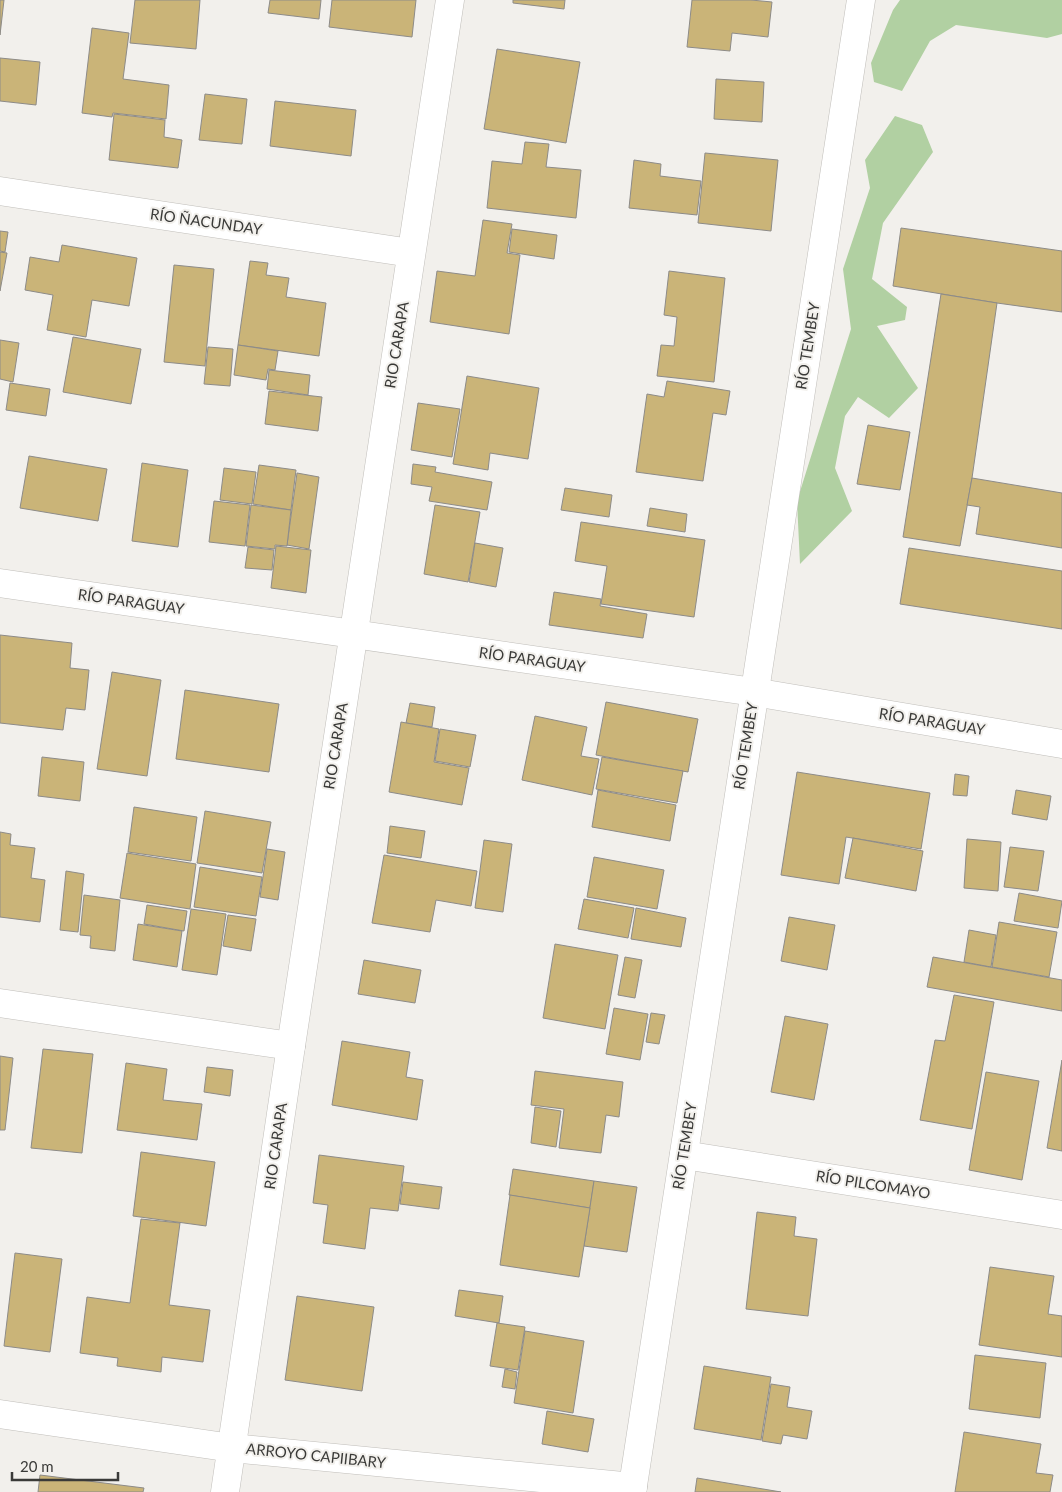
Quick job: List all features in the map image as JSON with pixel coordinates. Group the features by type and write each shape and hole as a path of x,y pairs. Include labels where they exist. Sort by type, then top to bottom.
{"street":[{"name":"RIO CARAPA","path":"224,1492 290,1046 450,0"},
{"name":"RÍO TEMBEY","path":"632,1490 861,0"},
{"name":"RÍO ÑACUNDAY","path":"0,192 411,252"},
{"name":"RÍO PARAGUAY","path":"0,583 754,692 1062,744"},
{"path":"0,1003 290,1046"},
{"name":"RÍO PILCOMAYO","path":"684,1155 1062,1215"},
{"name":"ARROYO CAPIIBARY","path":"0,1414 232,1448 632,1490"}],"green space":[{"path":"900,0 1062,0 1062,34 1047,38 956,25 930,41 902,91 874,82 871,63 893,10"},
{"path":"895,116 922,125 933,152 883,223 872,279 907,307 905,320 877,326 918,388 889,418 858,397 845,416 835,468 852,511 800,564 797,501 851,329 843,269 870,188 865,160"}],"building":[{"path":"0,0 4,0 0,35"},
{"path":"135,0 200,0 196,49 130,43"},
{"path":"270,0 321,0 319,19 268,13"},
{"path":"332,0 416,0 412,37 329,27"},
{"path":"513,0 565,0 564,9 513,3"},
{"path":"692,0 772,2 768,37 732,33 730,51 687,47"},
{"path":"92,28 129,33 123,79 169,85 166,119 113,113 112,117 82,113"},
{"path":"497,49 580,62 566,143 484,129"},
{"path":"0,58 40,62 36,105 0,101"},
{"path":"716,79 764,82 762,122 714,119"},
{"path":"205,94 247,99 242,144 199,140"},
{"path":"275,101 356,110 351,156 270,146"},
{"path":"114,114 165,120 164,137 182,140 178,168 109,160"},
{"path":"525,142 549,144 546,167 581,170 576,218 487,208 492,161 522,164"},
{"path":"705,153 778,160 771,231 698,223"},
{"path":"634,160 661,164 660,176 701,181 697,215 629,208"},
{"path":"483,220 512,224 507,253 520,255 509,334 430,322 437,271 475,276"},
{"path":"901,228 1062,251 1062,312 893,286"},
{"path":"512,229 557,235 554,259 509,252"},
{"path":"0,231 8,232 5,252 0,251"},
{"path":"62,245 137,258 129,306 92,300 86,337 47,330 53,295 25,290 30,257 59,262"},
{"path":"0,252 7,253 0,291"},
{"path":"250,261 268,263 266,275 289,278 286,297 326,303 319,356 238,345"},
{"path":"174,265 214,269 205,366 164,362"},
{"path":"669,271 725,278 714,382 657,376 661,345 674,346 677,317 664,315"},
{"path":"941,294 997,303 972,478 960,546 903,537"},
{"path":"73,337 141,349 131,404 63,392"},
{"path":"0,340 19,343 13,382 0,379"},
{"path":"238,345 278,351 275,370 268,369 266,380 234,375"},
{"path":"208,347 233,349 230,386 204,384"},
{"path":"269,370 310,375 308,395 267,389"},
{"path":"467,376 539,388 528,459 490,453 488,470 453,464"},
{"path":"667,381 730,391 726,415 713,413 703,481 636,472 647,394 664,397"},
{"path":"10,383 50,389 46,416 6,410"},
{"path":"269,391 322,397 318,431 265,424"},
{"path":"418,403 460,409 452,457 411,450"},
{"path":"868,425 910,432 900,490 857,484"},
{"path":"29,456 107,469 98,521 20,508"},
{"path":"142,463 188,470 178,547 132,541"},
{"path":"413,464 436,467 435,472 492,482 487,510 429,501 432,487 411,484"},
{"path":"259,465 296,470 291,510 253,504"},
{"path":"224,468 256,472 252,504 220,500"},
{"path":"297,473 319,477 309,549 287,545"},
{"path":"972,478 1062,493 1062,548 976,534 980,507 967,505"},
{"path":"565,488 612,495 609,517 561,510"},
{"path":"214,501 250,505 245,546 209,542"},
{"path":"251,505 291,510 287,546 275,545 275,549 246,546"},
{"path":"435,505 480,512 468,582 424,574"},
{"path":"650,508 687,514 685,532 647,526"},
{"path":"581,522 705,540 694,617 601,604 607,566 575,561"},
{"path":"475,543 503,548 496,587 469,582"},
{"path":"276,546 311,550 306,593 271,588"},
{"path":"248,547 274,550 272,570 245,568"},
{"path":"909,548 1062,571 1062,629 900,604"},
{"path":"554,592 601,599 600,606 647,614 643,638 549,625"},
{"path":"0,635 72,643 70,668 89,670 85,710 66,708 63,730 0,723"},
{"path":"112,672 161,680 147,776 97,769"},
{"path":"185,690 279,704 269,772 176,759"},
{"path":"606,702 698,719 688,772 596,755"},
{"path":"410,703 435,707 432,727 406,723"},
{"path":"535,716 587,727 581,756 599,759 592,795 522,780"},
{"path":"401,722 439,729 434,762 469,768 462,805 389,792"},
{"path":"440,729 476,735 470,767 435,761"},
{"path":"42,757 84,762 80,801 38,796"},
{"path":"602,757 683,771 677,803 596,789"},
{"path":"797,772 930,793 921,849 846,837 839,884 781,875"},
{"path":"955,774 969,776 967,796 953,795"},
{"path":"598,790 676,805 670,841 592,827"},
{"path":"1016,790 1051,796 1047,820 1012,814"},
{"path":"134,807 197,817 191,861 128,852"},
{"path":"205,811 271,822 262,873 197,863"},
{"path":"390,826 425,831 421,858 387,853"},
{"path":"0,832 11,834 10,845 35,848 31,878 45,880 40,922 0,917"},
{"path":"853,838 923,851 916,891 845,878"},
{"path":"967,839 1001,842 998,891 964,888"},
{"path":"484,840 512,844 503,912 475,908"},
{"path":"1010,847 1044,851 1038,891 1004,887"},
{"path":"267,849 285,852 278,900 260,897"},
{"path":"127,853 196,864 190,909 120,898"},
{"path":"384,855 477,871 471,906 436,900 430,932 372,923"},
{"path":"594,857 664,870 657,909 587,897"},
{"path":"200,867 262,877 256,916 194,907"},
{"path":"66,871 84,874 78,932 60,930"},
{"path":"1019,893 1062,901 1058,928 1014,921"},
{"path":"84,895 120,900 115,951 90,948 91,936 80,935"},
{"path":"584,899 634,908 628,938 578,929"},
{"path":"147,905 187,911 184,931 144,924"},
{"path":"636,908 686,918 681,947 631,939"},
{"path":"191,909 226,914 217,975 182,970"},
{"path":"228,915 256,919 251,951 223,946"},
{"path":"789,917 835,925 827,970 781,961"},
{"path":"999,922 1057,932 1049,977 992,967"},
{"path":"138,924 182,931 177,967 133,960"},
{"path":"969,930 996,935 991,967 964,962"},
{"path":"555,944 618,955 605,1029 543,1018"},
{"path":"625,957 642,960 635,998 618,995"},
{"path":"933,957 1062,980 1062,1011 927,987"},
{"path":"364,960 421,970 415,1003 358,994"},
{"path":"954,995 994,1002 972,1129 920,1120 935,1040 945,1041"},
{"path":"614,1008 648,1014 640,1060 606,1054"},
{"path":"651,1013 665,1015 659,1044 646,1042"},
{"path":"785,1016 828,1024 814,1100 771,1092"},
{"path":"342,1041 410,1052 406,1077 423,1080 417,1120 332,1105"},
{"path":"43,1049 93,1054 82,1153 31,1148"},
{"path":"0,1056 13,1058 5,1130 0,1130"},
{"path":"1062,1060 1062,1151 1047,1148"},
{"path":"126,1063 167,1069 163,1100 202,1104 197,1140 117,1130"},
{"path":"207,1067 233,1070 230,1096 204,1092"},
{"path":"535,1071 623,1082 619,1117 606,1115 601,1153 559,1148 564,1109 531,1105"},
{"path":"986,1072 1039,1081 1022,1180 969,1170"},
{"path":"535,1107 561,1111 556,1147 531,1143"},
{"path":"141,1152 215,1162 206,1226 133,1216"},
{"path":"319,1155 404,1166 398,1211 370,1208 365,1249 323,1243 328,1205 313,1203"},
{"path":"513,1169 594,1181 590,1208 509,1195"},
{"path":"594,1181 637,1187 627,1252 584,1246"},
{"path":"403,1182 442,1187 439,1209 400,1204"},
{"path":"510,1195 590,1208 579,1277 500,1265"},
{"path":"757,1212 796,1217 794,1236 817,1239 808,1316 746,1309"},
{"path":"141,1219 180,1223 169,1305 210,1310 203,1362 162,1357 161,1372 117,1366 118,1358 80,1353 87,1297 130,1303"},
{"path":"15,1253 62,1259 50,1352 4,1346"},
{"path":"990,1267 1054,1276 1048,1314 1062,1316 1062,1357 979,1345"},
{"path":"459,1290 503,1296 499,1323 455,1316"},
{"path":"297,1296 374,1307 362,1391 285,1380"},
{"path":"497,1323 525,1327 518,1370 490,1366"},
{"path":"525,1331 584,1341 573,1413 514,1403"},
{"path":"975,1355 1046,1363 1040,1418 969,1409"},
{"path":"704,1366 771,1377 761,1440 694,1429"},
{"path":"505,1369 517,1372 515,1389 502,1387"},
{"path":"771,1384 790,1387 787,1407 812,1411 807,1439 783,1435 781,1444 762,1441"},
{"path":"547,1411 594,1419 588,1452 542,1444"},
{"path":"964,1432 1041,1444 1036,1473 1053,1475 1050,1492 955,1492"},
{"path":"40,1475 144,1488 143,1492 38,1492"},
{"path":"697,1478 781,1492 695,1492"}]}
